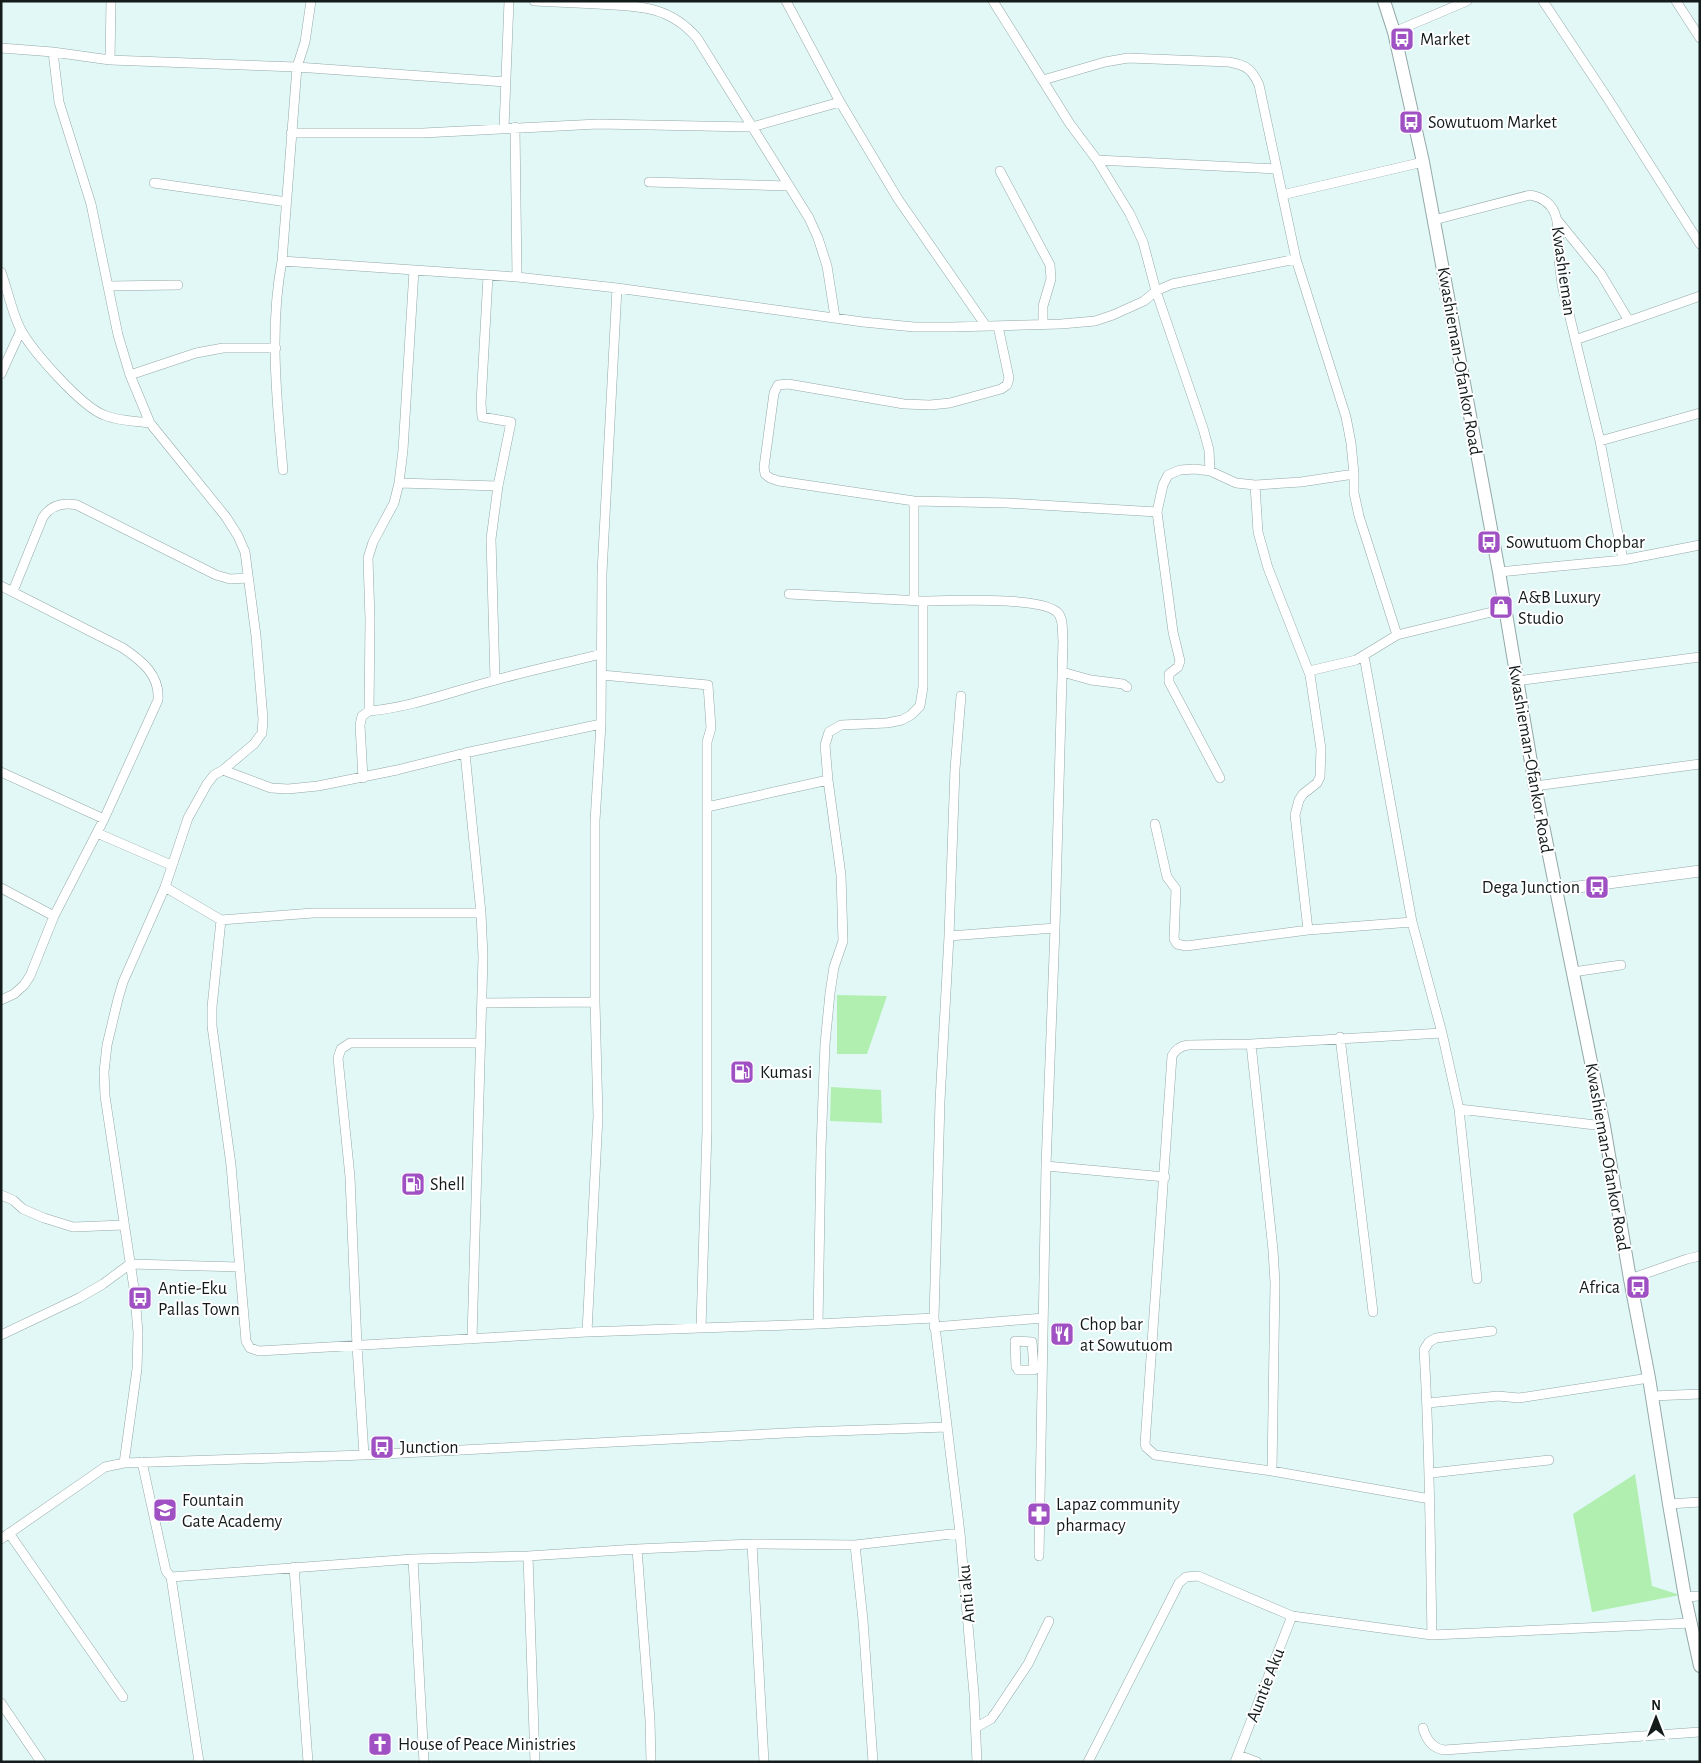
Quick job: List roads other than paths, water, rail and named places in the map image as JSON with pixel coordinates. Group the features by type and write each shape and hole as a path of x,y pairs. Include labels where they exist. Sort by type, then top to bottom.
{"main road":[{"name":"Kwashieman-Ofankor Road","path":"1384,1 1394,32 1423,162 1535,786 1604,1126 1649,1378 1685,1597 1700,1666"}],"street":[{"path":"110,60 111,1"},
{"path":"283,470 278,419 276,292 282,261 297,66 305,42 311,1"},
{"path":"504,128 509,1"},
{"path":"534,1 638,6 669,15 687,27 697,38 809,218 827,266 835,317"},
{"path":"786,1 840,102 898,198 986,326"},
{"path":"993,1 1070,124 1097,160 1130,214 1143,242 1156,291 1209,450 1210,472"},
{"path":"1394,32 1467,1"},
{"path":"1543,1 1700,244"},
{"path":"1676,1 1700,38"},
{"path":"1,48 53,52 110,60 297,66 506,82"},
{"path":"53,52 59,102 91,204 118,335 130,375 150,423 226,517 245,552 256,636 263,718 262,732 254,744 223,770 214,775 188,818 165,887 123,982 107,1045 104,1072 105,1096 135,1295 138,1333 137,1369 124,1464"},
{"path":"1044,80 1105,62 1128,58 1229,62 1242,64 1255,76 1259,85 1296,259 1346,417 1351,443 1354,493 1359,516 1397,635"},
{"path":"291,133 423,133 598,124 752,127 840,102"},
{"path":"515,127 517,277"},
{"path":"1097,160 1277,169"},
{"path":"1282,195 1423,162"},
{"path":"1000,171 1050,265 1051,279 1043,306 1043,324"},
{"path":"649,182 789,186"},
{"path":"154,183 287,202"},
{"name":"Kwashieman","path":"1434,220 1530,195 1545,200 1555,213 1558,221 1559,263 1562,285 1600,441 1623,560"},
{"path":"1558,221 1600,274 1629,321"},
{"path":"282,261 517,277 617,288 835,317 914,326 952,328 1095,321 1144,301 1156,291 1172,284 1296,259"},
{"path":"369,711 370,620 368,558 373,542 394,503 399,483 403,450 414,270"},
{"path":"1,272 21,330 46,362 88,406 104,415 150,423"},
{"path":"488,276 481,403 482,417 511,422 498,486 491,539 495,680"},
{"path":"108,286 178,285"},
{"path":"587,1332 598,1116 595,1002 595,821 601,724 602,573 617,288"},
{"path":"1575,340 1700,296"},
{"path":"998,326 1009,378 1007,385 1001,389 950,403 930,405 904,404 788,384 778,385 775,388 766,450 765,474 770,478 779,480 914,501 1007,503 1157,512"},
{"path":"1,374 21,330"},
{"path":"130,375 196,353 223,348 276,348"},
{"path":"1600,441 1700,413"},
{"path":"1220,778 1169,682 1170,674 1178,667 1180,661 1173,632 1157,512 1163,485 1168,475 1185,469 1210,472 1236,483 1254,485 1301,482 1354,474"},
{"path":"399,483 498,486"},
{"path":"1254,485 1258,532 1268,568 1309,671 1322,759 1320,777 1316,784 1303,794 1299,800 1295,815 1308,930"},
{"path":"818,1324 825,1044 834,968 843,941 841,875 825,745 829,732 841,725 887,723 902,720 911,715 920,706 923,687 914,501"},
{"path":"13,592 43,517 50,509 62,504 77,505 216,575 230,579 248,578"},
{"path":"1498,572 1623,560 1700,545"},
{"path":"1,586 124,648 140,660 150,671 159,693 158,700 104,819 54,916 30,976 14,994 1,1000"},
{"path":"789,594 919,600 996,600 1037,604 1053,609 1062,618 1055,928 1046,1166 1040,1556"},
{"path":"1309,671 1347,664 1364,656 1397,635 1504,610"},
{"path":"362,778 360,725 362,716 369,711 393,709 425,702 495,680 601,654"},
{"path":"1364,656 1412,922 1442,1033 1458,1109 1477,1279"},
{"path":"1517,681 1700,657"},
{"path":"1062,672 1091,680 1123,684 1127,687"},
{"path":"602,675 708,686 711,728 707,742 707,1130 701,1328"},
{"name":"Anti aku","path":"962,696 955,769 949,936 940,1101 934,1322 960,1533 977,1762"},
{"path":"223,770 271,788 288,789 318,786 362,778 601,724"},
{"path":"466,753 483,957 472,1339"},
{"path":"1535,786 1700,764"},
{"path":"1,772 104,819"},
{"path":"707,807 828,780"},
{"path":"1155,824 1167,877 1176,889 1174,939 1177,944 1186,946 1308,930 1412,922"},
{"path":"97,833 171,865"},
{"path":"1555,890 1700,871"},
{"path":"165,887 221,920 313,913 480,913"},
{"path":"1,888 54,916"},
{"path":"221,920 212,1007 212,1026 231,1165 246,1341 250,1348 259,1351 587,1332 1043,1318"},
{"path":"949,936 1055,928"},
{"path":"1572,972 1620,965"},
{"path":"482,1003 595,1002"},
{"path":"1430,1499 1272,1471 1155,1454 1146,1447 1159,1239 1165,1177 1172,1056 1174,1051 1188,1045 1251,1044 1340,1037 1442,1033"},
{"path":"1340,1037 1372,1312"},
{"path":"364,1455 357,1346 350,1177 338,1058 341,1049 350,1043 481,1043"},
{"path":"1251,1044 1273,1250 1272,1471"},
{"path":"1458,1109 1604,1126"},
{"path":"1046,1166 1165,1177"},
{"path":"1,1195 14,1200 23,1209 73,1227 124,1225"},
{"path":"1630,1279 1700,1256"},
{"path":"1,1335 79,1298 103,1284 130,1264 240,1267"},
{"path":"1432,1635 1430,1473 1424,1350 1429,1342 1436,1338 1492,1331"},
{"path":"1428,1404 1498,1396 1519,1398 1649,1378"},
{"path":"1652,1396 1700,1394"},
{"path":"124,1697 5,1536 105,1466 142,1462 364,1455 786,1433 947,1427"},
{"path":"1430,1473 1548,1460"},
{"path":"142,1462 166,1571 171,1577 199,1762"},
{"path":"1669,1504 1700,1502"},
{"path":"171,1577 413,1559 528,1556 637,1548 752,1544 855,1545 960,1533"},
{"path":"752,1544 764,1762"},
{"path":"855,1545 874,1762"},
{"path":"637,1548 650,1720 651,1762"},
{"path":"528,1556 535,1762"},
{"path":"413,1559 424,1762"},
{"path":"294,1567 308,1762"},
{"path":"1088,1762 1179,1583 1186,1577 1198,1576 1292,1616 1432,1635 1691,1623"},
{"path":"1685,1597 1700,1596"},
{"name":"Auntie Aku","path":"1237,1758 1292,1616"},
{"path":"975,1728 990,1720 996,1712 1028,1664 1049,1622"},
{"path":"1,1703 42,1762"},
{"path":"1423,1728 1426,1737 1436,1749 1444,1750 1700,1732"},
{"path":"1237,1758 1257,1762"}],"place":[{"name":"Market","path":"1402,39"},
{"name":"Sowutuom Market","path":"1411,122"},
{"name":"Sowutuom Chopbar","path":"1489,542"},
{"name":"A&B Luxury Studio","path":"1501,607"},
{"name":"Dega Junction","path":"1597,887"},
{"name":"Kumasi","path":"742,1072"},
{"name":"Shell","path":"413,1184"},
{"name":"Africa","path":"1638,1287"},
{"name":"Antie-Eku Pallas Town","path":"140,1298"},
{"name":"Chop bar at Sowutuom","path":"1062,1334"},
{"name":"Junction","path":"382,1447"},
{"name":"Fountain Gate Academy","path":"165,1510"},
{"name":"Lapaz community pharmacy","path":"1039,1514"},
{"name":"House of Peace Ministries","path":"380,1744"}]}
